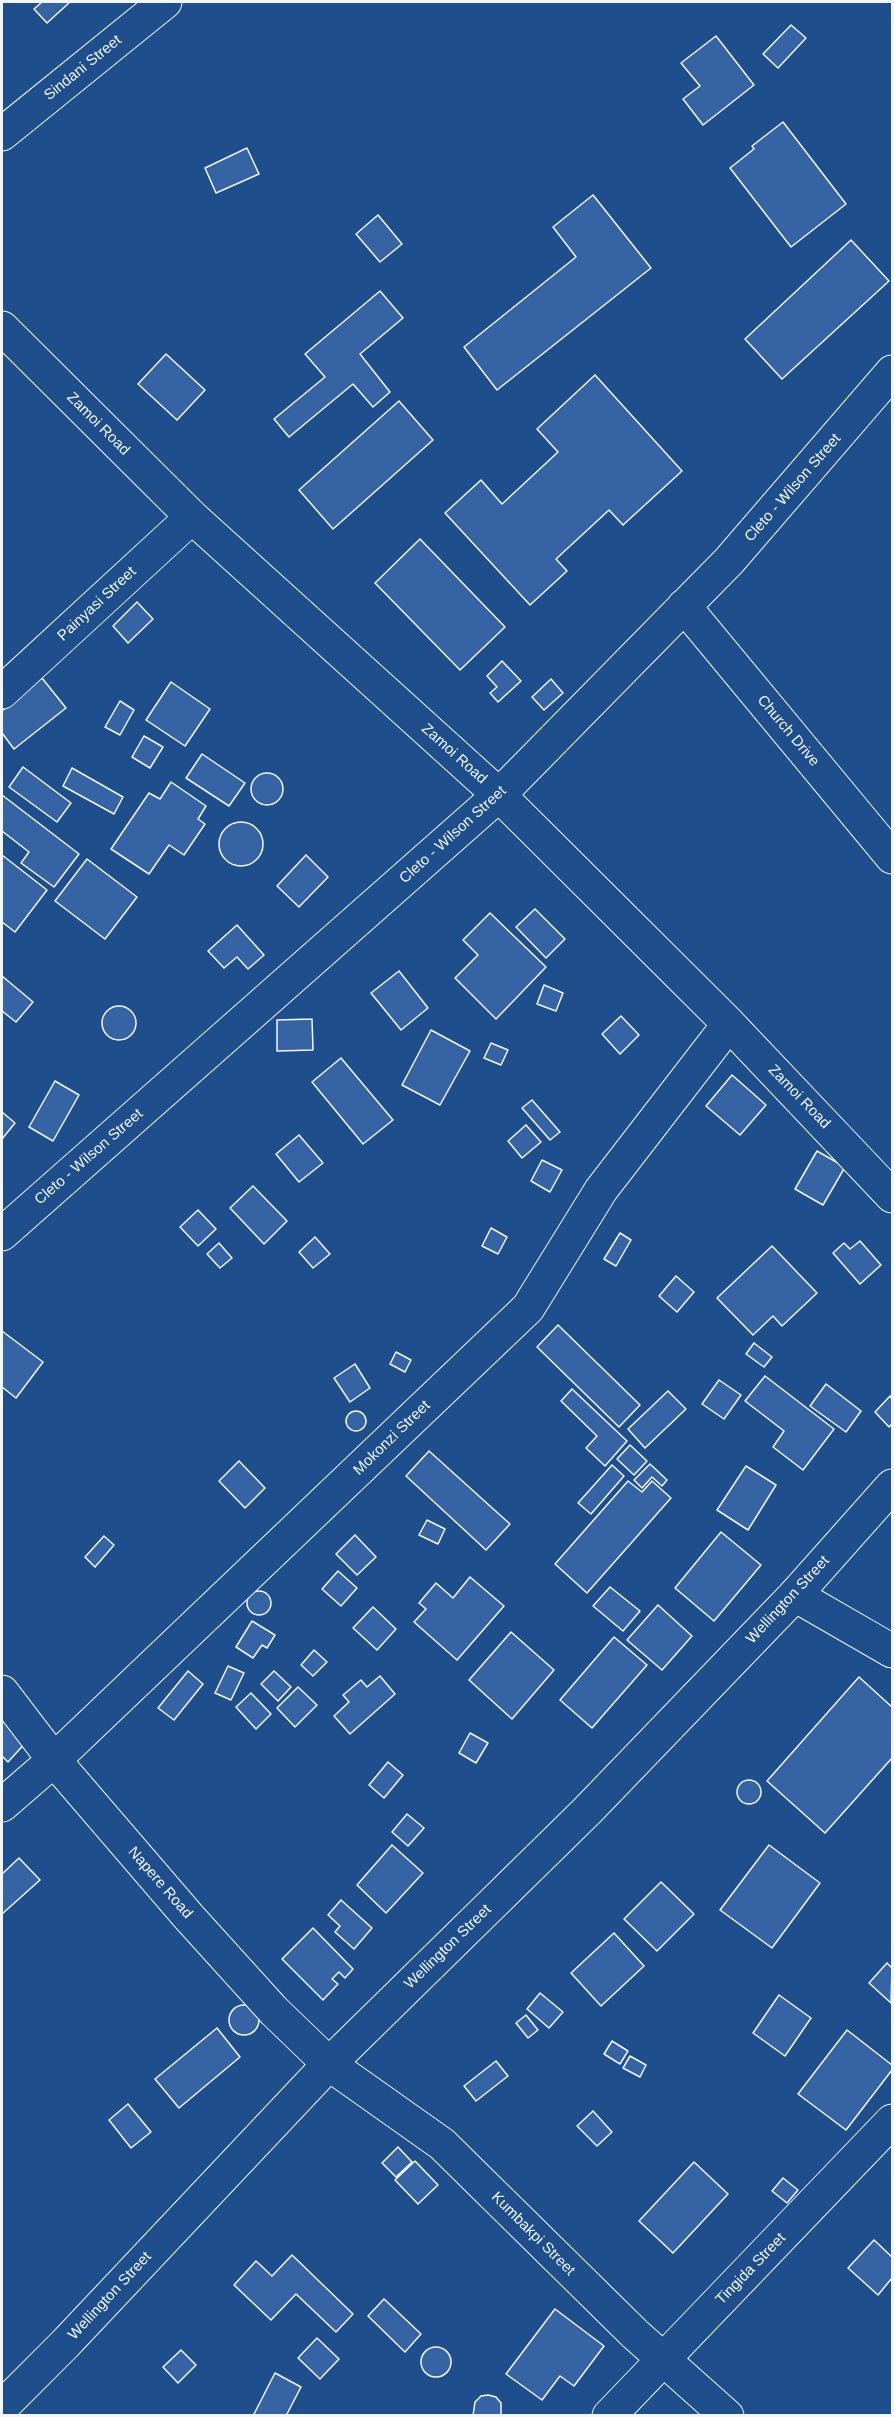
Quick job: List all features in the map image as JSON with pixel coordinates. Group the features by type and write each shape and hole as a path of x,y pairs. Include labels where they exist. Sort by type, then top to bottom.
{"street":[{"name":"Sindani Street","path":"2,134 165,2"},
{"name":"Zamoi Road","path":"2,328 192,517 499,795 729,1024 892,1196"},
{"name":"Cleto - Wilson Street","path":"2,1234 499,795 729,561 892,372"},
{"name":"Painyasi Street","path":"2,692 192,517"},
{"name":"Church Drive","path":"684,606 892,857"},
{"name":"Mokonzi Street","path":"2,1805 54,1760 528,1308 601,1190 729,1024"},
{"name":"Wellington Street","path":"2,2407 329,2064 587,1811 795,1595 892,1486"},
{"path":"795,1595 892,1651"},
{"name":"Napere Road","path":"2,1692 54,1760 188,1916 274,2011 329,2064"},
{"name":"Kumbakpi Street","path":"329,2064 442,2144 635,2334 727,2415"},
{"name":"Tingida Street","path":"609,2415 892,2121"}],"building":[{"path":"42,2 70,2 47,23 34,9"},
{"path":"791,25 806,38 778,68 763,54"},
{"path":"716,36 754,85 703,125 683,99 700,86 681,63"},
{"path":"783,122 846,204 791,247 730,168 754,149 752,146"},
{"path":"247,148 259,174 216,193 205,168"},
{"path":"593,195 651,268 497,390 464,347 576,257 553,227"},
{"path":"378,215 402,244 380,262 356,234"},
{"path":"851,240 889,281 782,379 745,339"},
{"path":"380,291 403,318 360,354 390,392 373,407 353,384 289,437 274,419 325,377 305,354"},
{"path":"166,354 205,390 177,420 138,384"},
{"path":"595,375 682,471 623,525 609,510 556,559 567,571 530,605 445,513 481,480 502,504 558,452 537,429"},
{"path":"399,401 433,440 333,529 299,490"},
{"path":"420,539 505,627 460,670 375,583"},
{"path":"137,602 153,619 128,643 113,626"},
{"path":"502,661 521,681 498,702 490,693 497,687 487,676"},
{"path":"42,678 66,708 14,749 2,733 2,711"},
{"path":"551,679 563,693 544,710 532,697"},
{"path":"171,682 210,709 185,746 146,720"},
{"path":"120,701 134,710 120,735 105,727"},
{"path":"144,736 163,747 150,768 132,757"},
{"path":"202,754 245,783 229,806 186,778"},
{"path":"23,767 71,803 57,822 9,787"},
{"path":"72,768 123,797 114,814 63,786"},
{"path":"267,773 278,778 283,789 278,800 267,805 256,800 251,789 256,778"},
{"path":"171,782 206,806 198,819 205,824 184,855 169,845 149,874 111,849 149,793 160,799"},
{"path":"2,795 79,854 54,887 21,863 29,852 2,831"},
{"path":"241,822 257,828 263,844 257,860 241,866 225,860 219,844 225,828"},
{"path":"2,855 47,890 15,932 2,922"},
{"path":"306,855 328,877 299,907 277,886"},
{"path":"87,859 137,897 105,939 55,901"},
{"path":"535,909 565,939 546,958 516,927"},
{"path":"490,913 546,967 496,1019 455,978 478,955 463,940"},
{"path":"237,925 264,955 248,969 237,957 224,968 208,951"},
{"path":"399,971 428,1008 401,1030 371,993"},
{"path":"2,976 33,1002 16,1022 2,1011"},
{"path":"544,985 563,993 556,1011 537,1004"},
{"path":"119,1006 131,1011 136,1023 131,1035 119,1040 107,1035 102,1023 107,1011"},
{"path":"621,1016 639,1035 620,1054 602,1034"},
{"path":"312,1019 313,1050 277,1051 277,1020"},
{"path":"431,1030 470,1051 440,1105 402,1085"},
{"path":"491,1043 508,1050 501,1065 484,1058"},
{"path":"341,1058 393,1120 363,1144 312,1082"},
{"path":"732,1075 766,1105 740,1135 706,1106"},
{"path":"55,1081 79,1095 53,1141 29,1127"},
{"path":"532,1100 560,1132 550,1140 522,1108"},
{"path":"2,1112 15,1123 2,1139"},
{"path":"526,1125 541,1142 522,1158 508,1141"},
{"path":"299,1135 323,1163 299,1182 276,1154"},
{"path":"817,1151 845,1167 823,1205 795,1189"},
{"path":"542,1160 562,1170 550,1192 531,1181"},
{"path":"253,1186 287,1221 264,1244 230,1208"},
{"path":"198,1210 216,1229 198,1246 180,1227"},
{"path":"491,1228 507,1237 498,1254 482,1246"},
{"path":"620,1233 631,1240 616,1266 604,1259"},
{"path":"315,1237 330,1254 313,1268 299,1252"},
{"path":"860,1241 881,1265 860,1284 833,1253 844,1243 850,1249"},
{"path":"219,1243 232,1258 220,1268 207,1254"},
{"path":"772,1246 817,1293 782,1326 773,1316 753,1335 717,1298"},
{"path":"676,1276 694,1292 677,1312 659,1296"},
{"path":"558,1325 640,1405 619,1427 537,1347"},
{"path":"2,1331 43,1362 16,1398 2,1387"},
{"path":"754,1343 772,1357 764,1367 746,1354"},
{"path":"396,1352 411,1360 405,1372 390,1364"},
{"path":"355,1364 370,1388 350,1402 334,1378"},
{"path":"765,1376 834,1429 803,1470 773,1447 784,1431 745,1401"},
{"path":"719,1380 741,1395 724,1419 702,1404"},
{"path":"826,1384 861,1411 846,1432 810,1406"},
{"path":"572,1389 627,1441 605,1466 586,1448 597,1436 561,1401"},
{"path":"668,1391 686,1409 645,1448 628,1429"},
{"path":"890,1396 892,1424 889,1427 875,1412"},
{"path":"356,1411 363,1414 366,1421 363,1428 356,1431 349,1428 346,1421 349,1414"},
{"path":"630,1445 647,1461 634,1475 617,1459"},
{"path":"429,1451 510,1524 486,1550 406,1476"},
{"path":"239,1461 265,1488 245,1508 219,1481"},
{"path":"650,1464 667,1480 662,1486 652,1477 642,1488 634,1480"},
{"path":"612,1465 624,1476 591,1514 578,1503"},
{"path":"746,1466 776,1485 748,1530 717,1510"},
{"path":"628,1481 642,1492 652,1481 671,1498 587,1593 555,1564"},
{"path":"427,1520 445,1529 438,1544 419,1535"},
{"path":"721,1532 761,1565 714,1621 675,1588"},
{"path":"355,1535 376,1557 357,1575 336,1554"},
{"path":"104,1536 114,1545 95,1567 85,1557"},
{"path":"338,1571 357,1588 341,1606 322,1589"},
{"path":"470,1577 504,1606 457,1660 414,1622 426,1609 419,1603 436,1583 453,1598"},
{"path":"610,1587 640,1611 623,1631 593,1606"},
{"path":"259,1591 268,1594 271,1603 268,1612 259,1615 250,1612 247,1603 250,1594"},
{"path":"658,1605 692,1636 662,1670 627,1640"},
{"path":"373,1607 396,1629 377,1650 353,1628"},
{"path":"252,1621 275,1635 267,1648 262,1645 253,1658 236,1647"},
{"path":"511,1632 554,1670 512,1719 469,1680"},
{"path":"614,1637 647,1665 592,1728 560,1700"},
{"path":"314,1650 327,1662 313,1676 301,1665"},
{"path":"228,1666 244,1673 231,1700 215,1693"},
{"path":"188,1671 203,1684 174,1720 158,1708"},
{"path":"274,1671 291,1687 278,1701 261,1684"},
{"path":"380,1676 395,1694 350,1734 334,1716 349,1702 343,1695 361,1680 367,1687"},
{"path":"859,1677 892,1707 892,1758 825,1833 767,1781"},
{"path":"298,1687 317,1705 295,1727 277,1708"},
{"path":"251,1693 271,1714 256,1729 236,1707"},
{"path":"2,1715 28,1740 8,1762 2,1756"},
{"path":"470,1733 488,1743 476,1763 459,1753"},
{"path":"388,1762 403,1775 384,1798 369,1785"},
{"path":"749,1780 757,1784 761,1792 757,1800 749,1804 741,1800 737,1792 741,1784"},
{"path":"407,1814 424,1828 408,1846 392,1832"},
{"path":"392,1845 423,1873 386,1913 357,1885"},
{"path":"769,1845 820,1883 772,1948 720,1910"},
{"path":"19,1858 40,1880 2,1914 2,1874"},
{"path":"661,1882 694,1914 657,1951 624,1919"},
{"path":"341,1900 372,1928 354,1949 335,1932 340,1926 328,1915"},
{"path":"313,1928 353,1969 345,1978 339,1972 332,1979 338,1984 323,2000 282,1959"},
{"path":"614,1933 644,1966 601,2006 571,1973"},
{"path":"887,1963 892,1968 891,2003 869,1983"},
{"path":"540,1993 563,2012 549,2028 527,2009"},
{"path":"779,1995 811,2018 785,2056 753,2033"},
{"path":"244,2005 255,2009 259,2020 255,2031 244,2035 233,2031 229,2020 233,2009"},
{"path":"526,2015 538,2030 528,2038 516,2023"},
{"path":"217,2028 240,2057 179,2108 155,2079"},
{"path":"847,2030 892,2065 892,2070 846,2130 798,2094"},
{"path":"612,2041 628,2051 620,2064 604,2054"},
{"path":"630,2056 646,2065 640,2077 623,2068"},
{"path":"496,2061 508,2076 476,2101 464,2086"},
{"path":"128,2104 151,2132 131,2148 109,2120"},
{"path":"593,2111 612,2132 597,2146 577,2126"},
{"path":"398,2147 412,2162 396,2177 382,2163"},
{"path":"415,2161 438,2185 418,2204 395,2180"},
{"path":"694,2162 728,2194 673,2253 639,2221"},
{"path":"783,2178 798,2190 787,2203 772,2191"},
{"path":"874,2240 892,2257 892,2278 878,2295 848,2268"},
{"path":"292,2255 353,2314 336,2332 296,2294 271,2320 234,2285 256,2261 272,2276"},
{"path":"384,2299 421,2334 405,2352 368,2316"},
{"path":"555,2309 604,2346 574,2386 560,2376 542,2400 506,2374"},
{"path":"317,2338 339,2359 320,2379 298,2358"},
{"path":"436,2347 447,2351 451,2362 447,2373 436,2377 425,2373 421,2362 425,2351"},
{"path":"181,2350 196,2365 178,2383 163,2367"},
{"path":"275,2373 301,2387 286,2416 253,2416"},
{"path":"481,2396 496,2397 501,2403 501,2416 473,2416 475,2402"}]}
